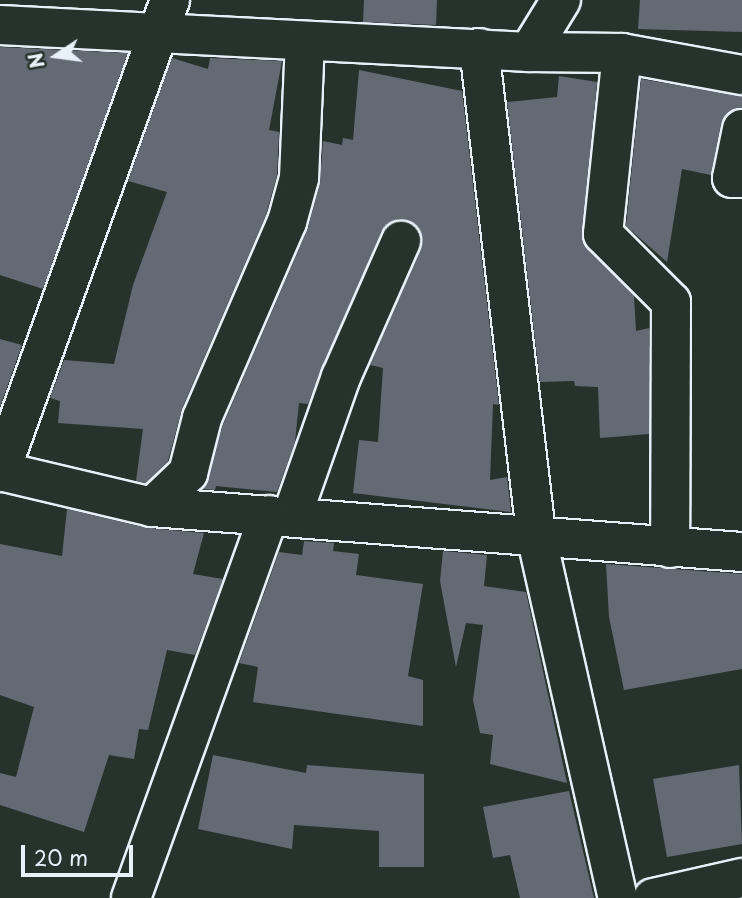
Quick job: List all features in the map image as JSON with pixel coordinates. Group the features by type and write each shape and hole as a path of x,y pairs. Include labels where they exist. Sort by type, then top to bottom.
{"street":[{"path":"529,52 561,0"},
{"path":"0,25 163,16 305,41 529,52 622,53 742,75"},
{"path":"163,16 0,471 152,507 742,552"},
{"path":"152,507 188,473 202,418 287,222 299,178 305,41"},
{"path":"479,48 536,535 618,898"},
{"path":"622,53 603,234 671,302 670,548"},
{"path":"742,129 732,178 742,178"},
{"path":"131,898 280,515 401,241"},
{"path":"653,898 742,878"}],"building":[{"path":"364,0 437,0 436,25 363,22"},
{"path":"640,0 742,0 742,32 638,29"},
{"path":"0,47 128,53 43,289 0,275"},
{"path":"172,58 208,69 210,58 282,61 269,130 279,132 277,175 266,215 182,409 168,461 146,483 136,481 143,429 58,423 60,401 50,398 64,360 114,364 133,285 167,192 128,181"},
{"path":"359,70 462,91 499,405 493,404 490,480 507,477 511,512 353,493 359,440 378,442 383,368 370,365 421,249 418,228 399,219 381,232 308,404 299,403 295,442 277,492 216,486 215,490 203,489 223,425 308,228 320,183 323,141 342,145 343,138 353,140"},
{"path":"559,76 597,82 582,241 634,296 636,331 649,328 649,434 600,438 598,387 575,386 574,381 540,382 507,102 557,97"},
{"path":"641,79 742,96 742,108 726,114 721,124 711,175 682,169 667,262 626,226"},
{"path":"0,339 22,345 0,407"},
{"path":"67,509 147,528 204,533 193,574 223,579 195,655 167,650 148,730 139,729 134,759 109,755 84,832 0,805 0,773 16,777 34,707 0,695 0,544 62,556"},
{"path":"304,541 334,543 333,551 359,554 356,575 423,584 408,676 423,680 423,726 253,702 258,667 239,663 279,552 302,555"},
{"path":"443,551 487,555 484,586 526,592 567,783 490,764 493,735 480,733 473,700 483,625 466,623 456,667 440,581"},
{"path":"606,564 742,574 742,669 624,690 609,617"},
{"path":"213,755 306,773 307,765 424,774 424,867 379,867 379,831 294,825 292,849 198,829"},
{"path":"739,765 742,844 667,857 653,779"},
{"path":"569,791 594,898 520,898 510,855 493,858 483,807"}]}
